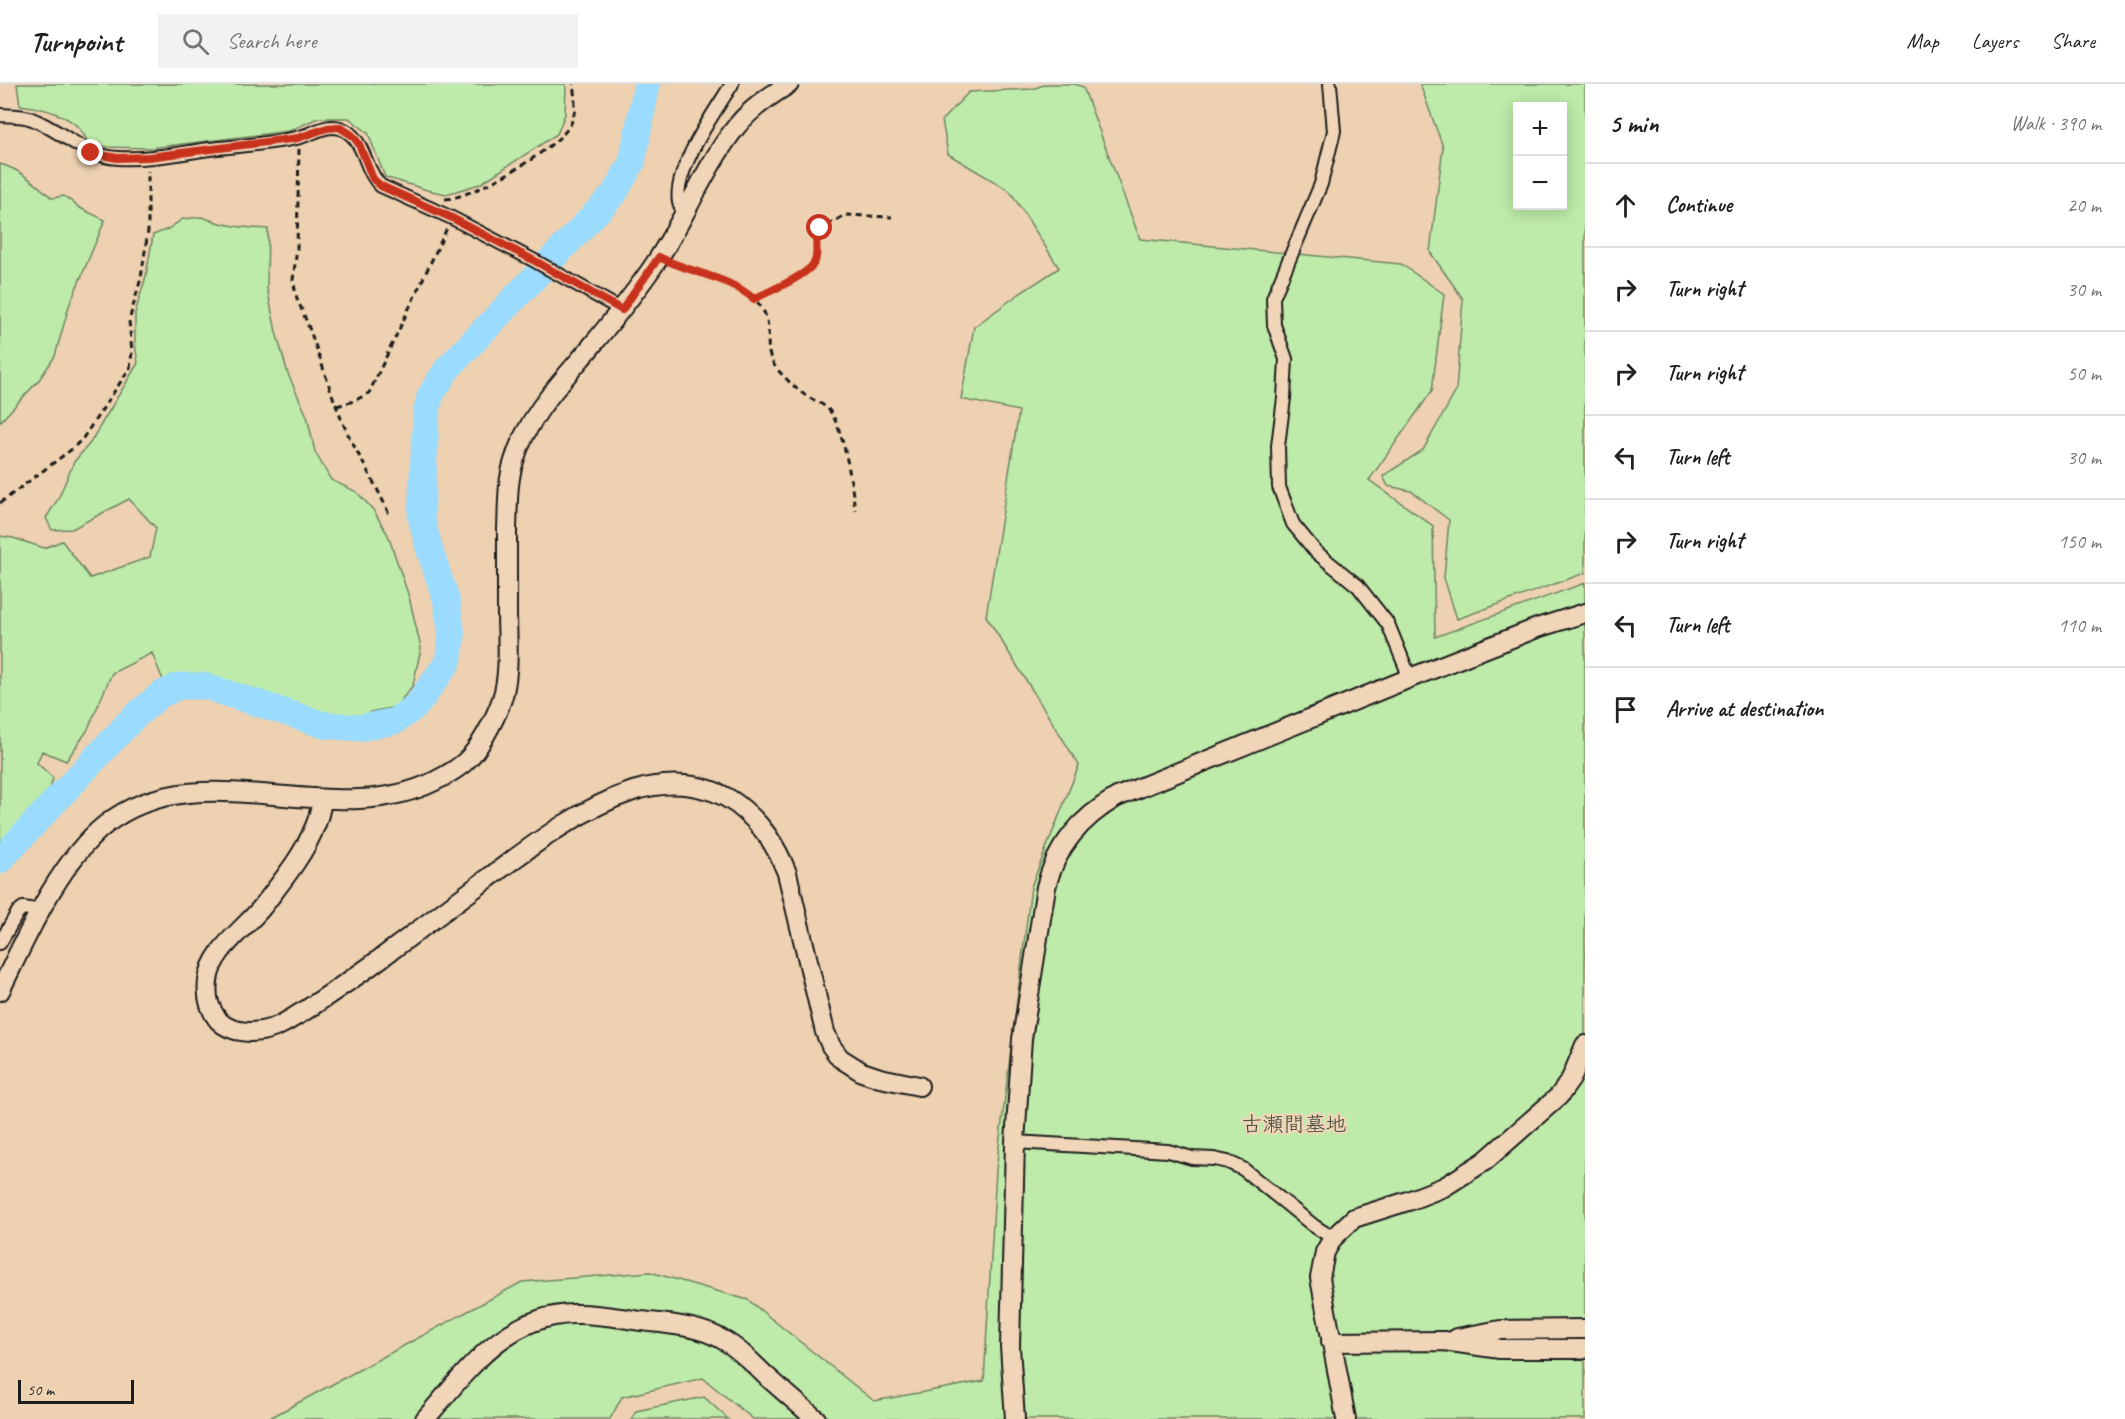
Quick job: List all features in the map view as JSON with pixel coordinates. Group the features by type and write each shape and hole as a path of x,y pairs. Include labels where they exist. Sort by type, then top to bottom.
{"street":[{"path":"685,214 678,202 681,179 696,142 732,84"},
{"path":"0,992 63,871 82,846 106,824 149,801 172,795 219,792 323,799 385,798 423,787 447,775 469,758 488,729 504,694 508,645 507,511 514,461 522,440 552,394 622,310 659,257 724,143 740,123 770,96 789,84"},
{"path":"1330,84 1334,131 1321,184 1273,298 1274,325 1286,359 1278,446 1279,487 1293,524 1316,552 1358,586 1388,624 1410,678"},
{"path":"0,115 30,118 91,153 117,158 148,157 298,138 327,128 339,127 352,135 359,144 373,179 381,186 452,218 622,310"},
{"path":"1015,1419 1010,1347 1015,1142 1022,1039 1046,887 1050,868 1060,851 1083,822 1098,808 1117,797 1410,678 1538,628 1585,613"},
{"path":"323,799 304,849 262,908 212,965 207,994 210,1008 225,1027 259,1032 285,1023 345,985 543,838 589,810 634,791 674,785 696,786 715,791 751,815 778,852 787,873 825,1032 840,1058 851,1067 871,1075 919,1086"},
{"path":"0,943 18,912 23,908 41,911"},
{"path":"1346,1419 1320,1278 1325,1252 1333,1238 1354,1218 1444,1187 1485,1161 1559,1096 1571,1079 1585,1046"},
{"path":"1015,1142 1168,1151 1192,1158 1228,1162 1243,1169 1314,1226 1333,1238"},
{"path":"425,1419 488,1348 504,1336 534,1322 573,1314 684,1326 711,1334 739,1351 816,1419"},
{"path":"1443,1341 1500,1330 1585,1329"},
{"path":"1331,1342 1443,1341 1500,1350 1585,1349"}],"path":[{"path":"421,204 430,199 453,199 490,184 555,143 566,133 572,123 575,100 573,84"},
{"path":"298,138 300,145 297,248 293,280 297,299 353,445 382,497 390,517"},
{"path":"0,503 66,454 82,438 130,368 132,352 129,321 141,278 148,231 148,157"},
{"path":"754,299 805,273 812,266 815,262 820,228 846,215 892,217"},
{"path":"337,406 354,402 369,393 452,218"},
{"path":"659,257 734,285 754,299 764,311 767,319 769,356 777,368 805,395 827,408 837,423 855,510"}],"green space":[{"path":"17,84 566,84 566,86 565,114 557,134 480,184 446,194 385,177 368,133 349,118 318,118 289,131 150,148 107,147 87,141 83,132 68,119 39,108 20,105"},
{"name":"古瀬間墓地","path":"1047,84 1075,84 1083,87 1140,239 1401,264 1444,294 1432,391 1369,480 1433,526 1435,637 1585,583 1585,1419 753,1419 703,1378 622,1397 610,1419 268,1419 522,1282 650,1272 748,1300 874,1401 984,1381 996,1170 1031,887 1079,765 986,616 1019,411 961,399 974,327 1059,268 1010,191 948,154 942,120 969,92 1032,89"},
{"path":"1420,84 1585,84 1585,573 1457,619 1444,578 1449,520 1411,491 1388,486 1383,476 1423,450 1456,391 1463,299 1430,252 1443,147"},
{"path":"0,164 21,173 52,198 64,196 80,208 105,220 69,306 55,356 39,380 0,422"},
{"path":"202,217 218,223 268,229 267,288 288,374 307,416 315,452 331,480 357,492 374,511 388,535 409,597 421,648 413,685 396,707 370,712 363,719 317,716 270,699 211,682 163,680 152,653 112,673 87,731 66,761 42,751 37,763 53,778 47,799 0,848 0,536 44,548 62,541 90,578 150,557 156,528 129,499 72,529 52,530 46,518 58,499 74,462 90,443 138,363 135,313 146,276 153,235 183,219"},
{"path":"704,1397 728,1419 632,1419 636,1411"}],"waterway":[{"path":"0,860 134,717 160,695 179,686 205,686 324,725 360,728 395,721 416,706 448,662 452,635 446,599 421,517 426,416 430,396 447,369 614,194 632,162 647,84"}],"route":[{"path":"91,153 117,158 149,157 298,138 327,128 339,127 352,135 359,144 373,179 381,186 452,218 622,310 659,257 734,285 754,299 805,273 812,266 815,262 820,228"}]}
